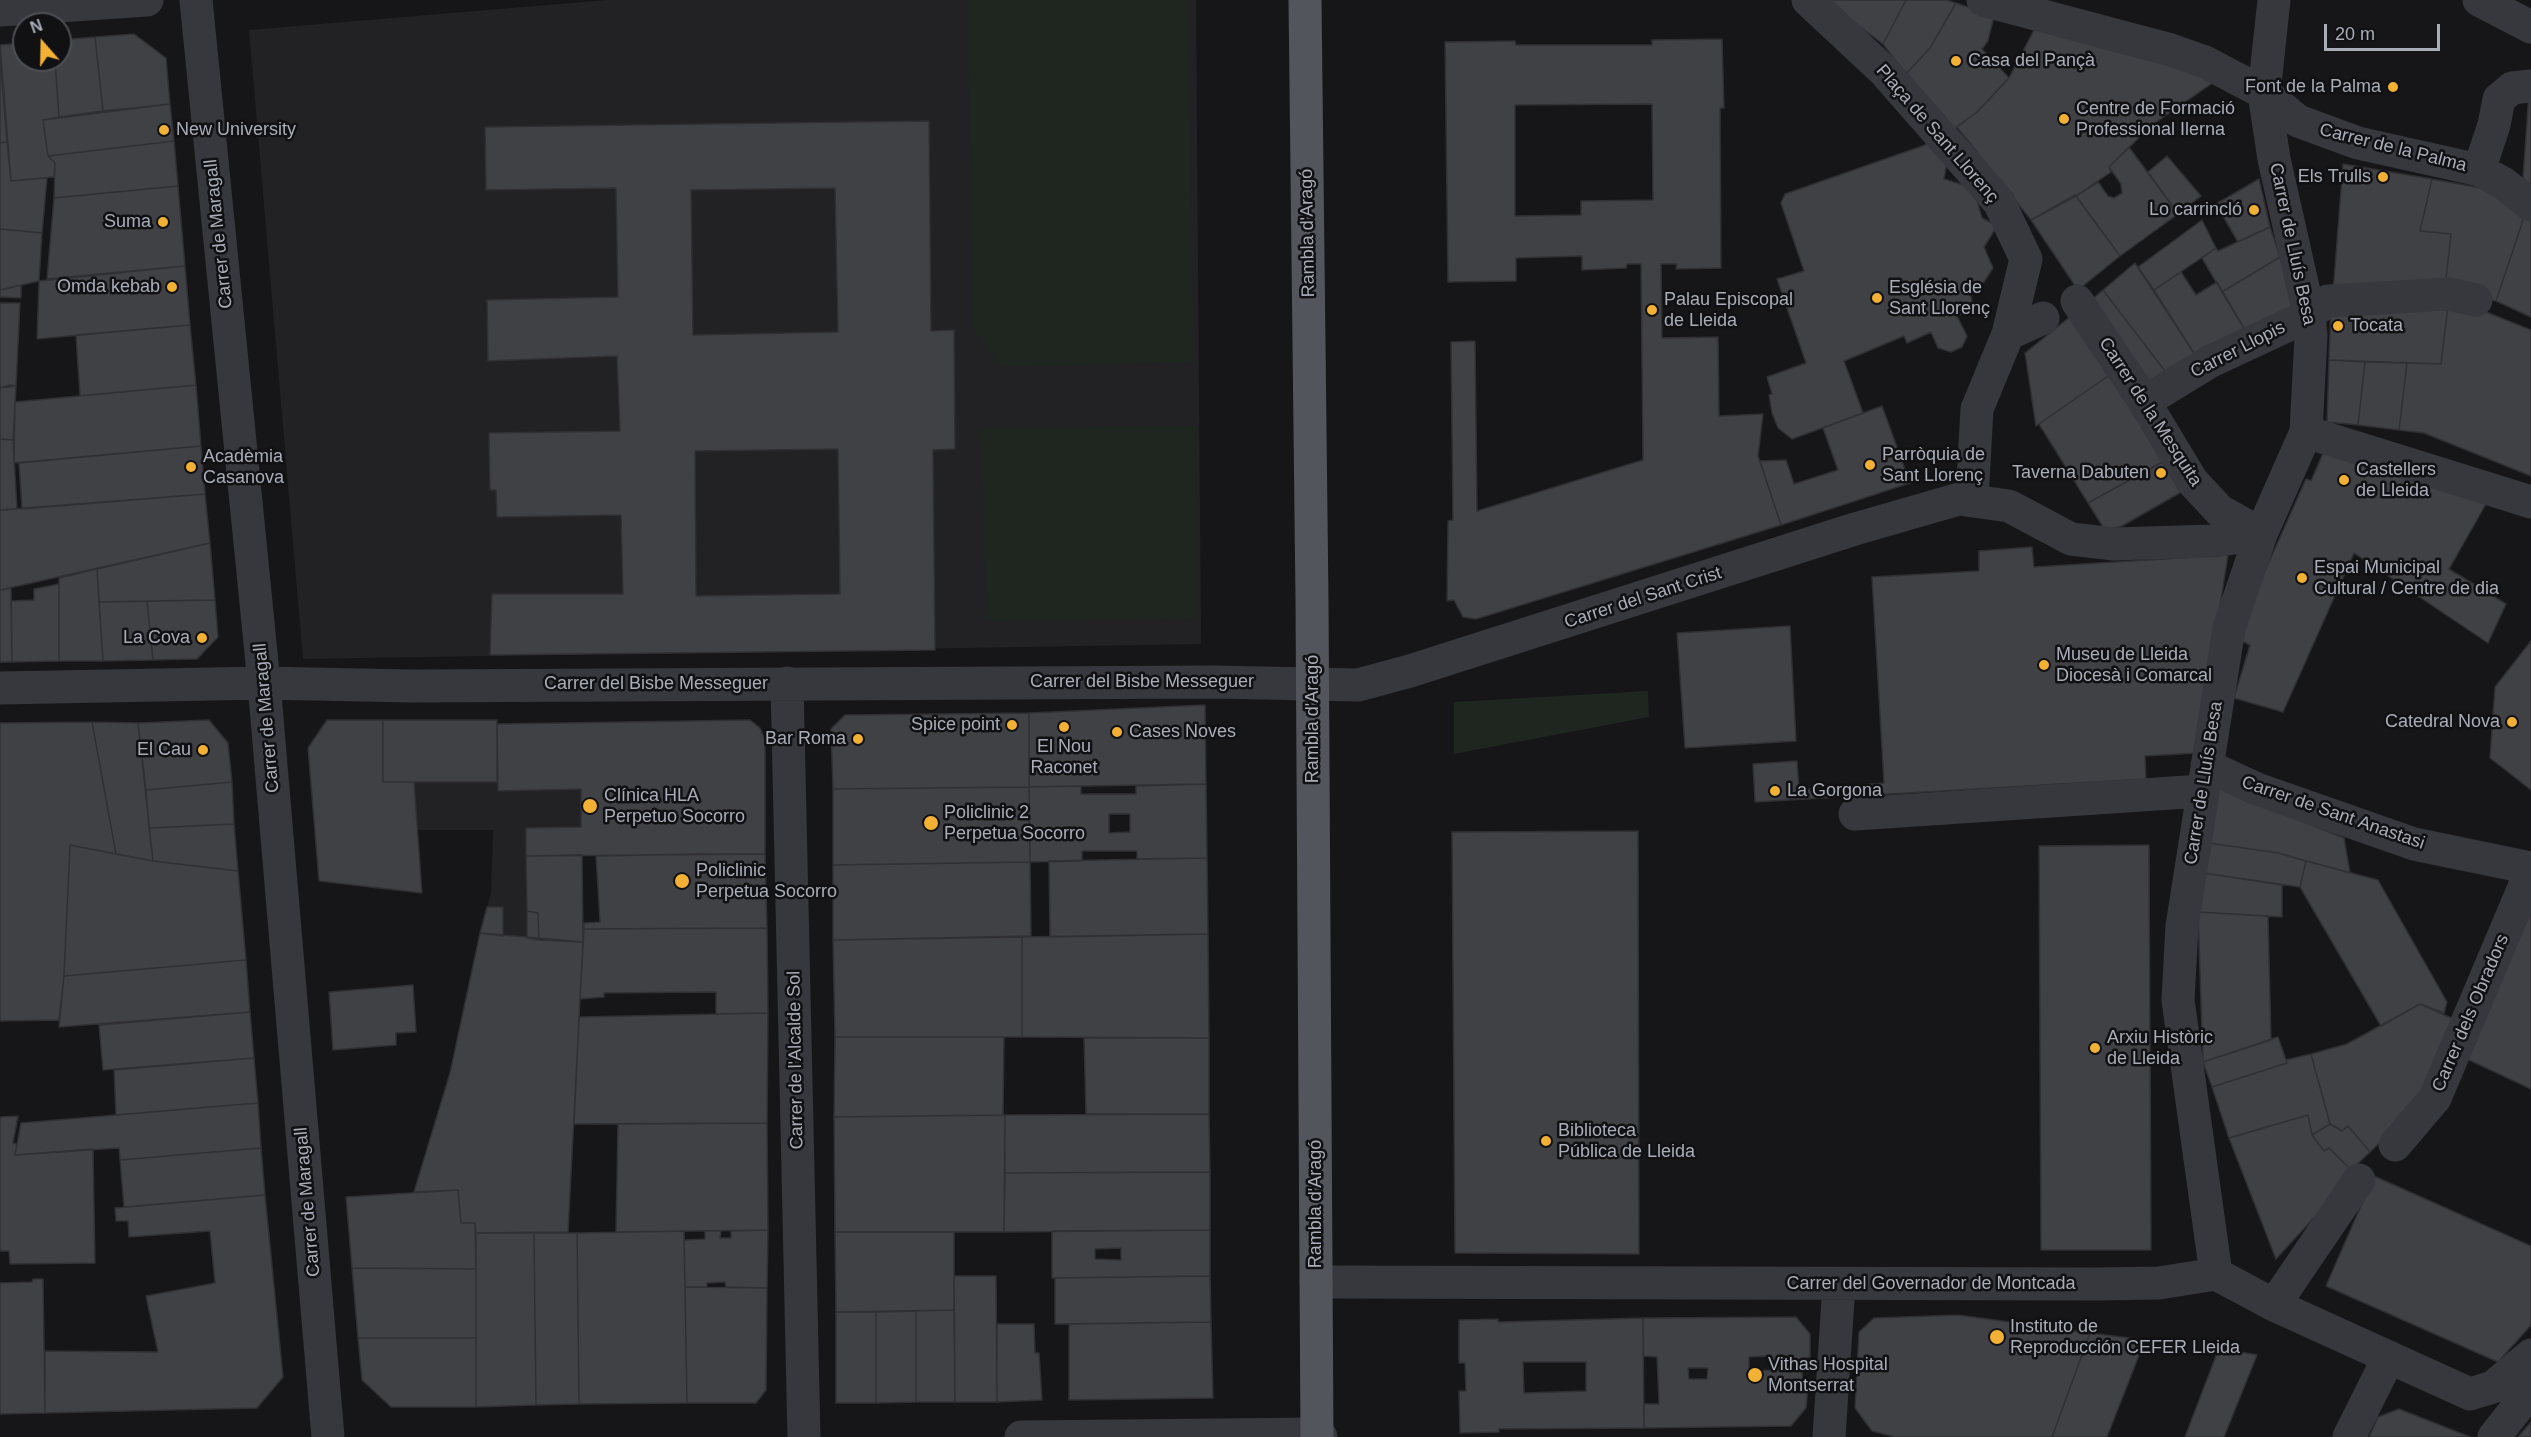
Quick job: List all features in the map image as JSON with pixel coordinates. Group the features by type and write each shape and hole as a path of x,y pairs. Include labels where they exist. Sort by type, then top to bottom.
{"main road":[{"name":"Rambla d'Aragó","path":"1305,0 1319,1436"}],"street":[{"path":"0,10 147,0"},
{"name":"Carrer de Maragall","path":"196,0 264,683 328,1437"},
{"name":"Plaça de Sant Llorenç","path":"1808,0 1885,72 1999,202 2026,259 2021,290 2008,334 1977,409 1972,499"},
{"name":"Carrer de la Palma","path":"1983,0 2171,50 2205,62 2264,93 2298,121 2358,143 2479,170 2503,183 2531,205"},
{"name":"Carrer de Lluís Besa","path":"2216,1274 2178,1000 2182,926 2229,628 2261,534 2306,432 2312,336 2274,159 2264,93 2274,0"},
{"path":"2479,0 2531,27"},
{"path":"2479,170 2494,125 2499,99 2512,88 2531,86"},
{"name":"Carrer Llopis","path":"2144,402 2211,361 2309,314 2328,301 2448,294 2476,300"},
{"name":"Carrer de la Mesquita","path":"2077,301 2144,402 2192,481 2220,511 2261,534"},
{"path":"2008,334 2043,318"},
{"path":"2306,432 2531,502"},
{"name":"Carrer del Sant Crist","path":"1312,685 1358,685 1386,679 1923,508 1959,499 1972,499 2009,506 2071,539 2114,544 2214,541 2261,534"},
{"name":"Carrer del Bisbe Messeguer","path":"0,688 264,683 411,686 787,682 1278,682 1312,685"},
{"name":"Carrer de l'Alcalde Sol","path":"787,682 804,1437"},
{"path":"1855,814 2205,778"},
{"name":"Carrer de Sant Anastasi","path":"2205,778 2257,789 2414,844 2531,869"},
{"name":"Carrer dels Obradors","path":"2395,1145 2435,1098 2531,869"},
{"path":"2274,1305 2359,1180"},
{"path":"2216,1274 2274,1305 2470,1394 2525,1373"},
{"name":"Carrer del Governador de Montcada","path":"1316,1282 2159,1283 2216,1274"},
{"path":"1829,1437 1839,1284"},
{"path":"2349,1437 2389,1357"},
{"path":"2494,1437 2525,1373"},
{"path":"1020,1437 1319,1436"}],"shaded area":[{"path":"607,0 1196,0 1201,644 303,659 249,30"},
{"path":"967,0 1188,0 1194,362 1001,367 974,330"},
{"path":"1195,426 1196,619 987,621 980,428"},
{"path":"1648,691 1649,717 1454,754 1454,702"},
{"name":"Clínica HLA Perpetuo Socorro","path":"383,720 497,720 497,724 750,720 760,728 765,740 765,854 526,856 527,938 480,933 491,893 493,830 416,830 383,782"}],"building":[{"path":"1824,0 1906,0 1883,44"},
{"path":"1906,0 1946,0 1956,3 1930,48 1906,74 1883,44"},
{"name":"Casa del Pançà","path":"1956,3 1994,16 1988,41 1982,49 2009,78 1977,112 1951,131 1906,74 1930,48"},
{"name":"Centre de Formació Professional Ilerna","path":"2036,26 2145,54 2214,82 2152,125 2109,167 2111,172 2076,196 2031,220 1957,127 1977,112 2009,78"},
{"path":"134,34 166,58 170,104 103,111 95,37"},
{"path":"95,37 103,111 59,117 56,72 72,72 72,39"},
{"name":"Palau Episcopal de Lleida","path":"1722,39 1724,108 1720,108 1721,268 1676,269 1677,264 1661,264 1662,338 1718,337 1719,416 1763,414 1758,456 1781,525 1476,619 1463,617 1454,600 1447,601 1448,521 1453,520 1451,342 1475,341 1477,511 1643,460 1641,264 1627,264 1626,268 1582,270 1582,256 1516,258 1516,281 1448,282 1445,42 1515,41 1516,45 1652,45 1652,40","holes":["1652,104 1653,200 1581,201 1581,215 1515,216 1515,105"]},
{"path":"12,44 12,72 56,72 59,117 43,120 48,156 55,163 54,177 11,181 0,45"},
{"path":"0,56 7,142 0,143"},
{"path":"2529,93 2531,93 2531,185 2523,178"},
{"path":"170,104 174,141 48,156 43,120"},
{"path":"929,121 931,331 954,330 955,449 933,450 935,650 490,655 492,594 623,594 621,515 497,517 496,490 490,490 489,433 620,431 617,356 488,361 487,300 618,297 616,188 486,190 485,127","holes":["835,188 838,332 693,335 691,190","838,449 840,594 696,596 695,451"]},
{"path":"174,141 178,186 54,198 55,163 48,156"},
{"path":"7,142 11,181 47,178 42,233 0,229 0,143"},
{"name":"Església de Sant Llorenç","path":"1931,143 1947,162 1944,179 1967,186 1976,197 1982,218 1997,226 1984,247 1993,268 1984,282 1968,288 1975,309 1957,316 1967,336 1962,347 1951,352 1938,348 1931,332 1907,343 1904,336 1844,361 1863,413 1792,439 1778,428 1772,413 1769,395 1772,394 1767,377 1806,363 1777,279 1804,271 1781,203 1785,194"},
{"path":"2129,147 2178,214 2120,256 2076,196 2098,182 2108,196 2114,198 2122,193 2121,184 2109,167"},
{"path":"2167,156 2201,196 2178,214 2148,172"},
{"path":"2343,164 2432,179 2420,231 2451,234 2445,287 2333,293"},
{"path":"2259,179 2270,227 2238,242 2216,204"},
{"path":"2432,179 2492,190 2526,211 2496,301 2445,287 2451,234 2420,231"},
{"path":"178,186 185,266 47,279 54,198"},
{"path":"2075,195 2120,256 2078,290 2031,220"},
{"path":"2526,211 2531,216 2531,317 2496,301"},
{"path":"2202,220 2216,248 2154,290 2138,267"},
{"path":"2270,227 2280,257 2222,292 2202,258 2216,248 2218,251"},
{"path":"0,229 42,233 39,281 0,290"},
{"path":"2280,257 2298,316 2249,337 2222,292"},
{"path":"2135,263 2199,361 2171,379 2103,290"},
{"path":"185,266 190,325 37,339 39,281"},
{"path":"2181,272 2196,295 2217,282 2249,337 2199,361 2154,290"},
{"path":"21,285 21,298 0,297 0,290"},
{"path":"2103,290 2171,379 2150,392 2089,302"},
{"path":"2449,297 2441,364 2329,360 2331,306"},
{"path":"2449,297 2531,330 2531,476 2424,433 2399,430 2407,363 2441,364"},
{"path":"0,303 20,303 16,386 0,388"},
{"path":"2076,312 2114,372 2036,426 2025,353"},
{"path":"190,325 196,385 80,396 76,335"},
{"path":"2329,360 2365,362 2358,425 2327,422"},
{"path":"2365,362 2407,363 2399,430 2358,425"},
{"path":"2114,372 2166,460 2088,503 2039,424"},
{"path":"196,385 201,446 14,463 15,402"},
{"path":"16,386 13,440 0,439 0,388"},
{"name":"Parròquia de Sant Llorenç","path":"1882,406 1910,483 1781,525 1760,461 1786,460 1794,484 1838,470 1823,428"},
{"path":"0,439 13,440 17,509 0,510"},
{"path":"201,446 205,494 22,509 19,463"},
{"name":"Espai Municipal Cultural / Centre de dia","path":"2324,451 2486,504 2449,569 2506,604 2488,643 2354,553 2283,712 2234,698 2250,645 2235,638 2306,479 2311,481"},
{"path":"2166,460 2183,491 2122,526 2105,530 2088,503"},
{"path":"205,494 210,543 0,590 0,510"},
{"path":"210,543 215,600 99,602 97,569"},
{"name":"Museu de Lleida Diocesà i Comarcal","path":"2032,547 2034,567 2228,555 2197,753 2145,756 2146,779 1755,802 1753,764 1797,761 1799,790 1884,783 1872,577 1979,571 1979,551"},
{"path":"97,569 103,661 59,661 59,578"},
{"path":"59,584 59,661 12,662 11,601 34,600 34,589"},
{"path":"11,588 12,662 0,662 0,590"},
{"path":"215,600 218,637 197,659 153,660 147,601"},
{"path":"147,601 153,660 103,661 99,602"},
{"path":"1790,626 1796,741 1685,748 1677,633"},
{"name":"Catedral Nova","path":"2531,641 2531,790 2490,758 2495,687"},
{"name":"Cases Noves","path":"1205,705 1206,784 1029,787 1029,713"},
{"path":"1029,713 1029,787 833,789 831,729 845,715"},
{"path":"209,720 228,743 232,782 146,790 138,723"},
{"path":"327,720 383,720 383,782 414,782 422,893 319,881 308,748"},
{"path":"383,720 497,720 497,782 383,782"},
{"name":"Clínica HLA Perpetuo Socorro","path":"750,720 760,728 765,740 765,854 526,856 526,828 581,827 581,789 498,791 497,724"},
{"path":"92,722 138,723 153,861 116,854"},
{"path":"92,722 116,854 70,845 64,976 59,1020 0,1021 0,723"},
{"path":"232,782 234,824 149,828 146,790"},
{"name":"Cases Noves","path":"1206,784 1207,858 1137,859 1137,851 1082,851 1082,861 1030,862 1029,787 1081,786 1081,794 1136,794 1136,786","holes":["1109,814 1130,814 1130,832 1109,833"]},
{"name":"Policlinic 2 Perpetua Socorro","path":"1029,787 1030,862 833,865 833,789"},
{"path":"2219,788 2344,838 2350,873 2278,853 2209,843"},
{"path":"234,824 238,871 153,861 149,828"},
{"name":"Biblioteca Pública de Lleida","path":"1638,831 1639,1254 1455,1253 1452,832"},
{"path":"2209,843 2278,853 2306,861 2300,887 2203,873"},
{"path":"70,845 153,861 238,871 246,960 64,976"},
{"name":"Arxiu Històric de Lleida","path":"2149,845 2151,1250 2041,1250 2039,846"},
{"name":"Policlinic Perpetua Socorro","path":"765,854 767,928 584,929 584,923 600,922 596,856"},
{"path":"582,855 583,942 539,940 538,913 527,911 526,856"},
{"path":"1207,858 1208,934 1050,937 1049,861"},
{"path":"2306,861 2378,880 2447,1002 2444,1013 2420,1004 2381,1026 2300,887"},
{"path":"1030,862 1031,936 833,940 833,865"},
{"path":"2203,873 2282,885 2282,917 2198,912"},
{"path":"2531,894 2531,1089 2467,1059"},
{"path":"487,907 503,907 503,936 480,933"},
{"path":"527,911 538,913 539,940 527,938"},
{"path":"2198,912 2268,916 2271,1040 2203,1062"},
{"path":"767,928 768,1013 716,1014 716,992 604,993 604,997 580,999 584,929"},
{"path":"480,933 583,942 568,1232 476,1233 475,1223 461,1223 458,1190 414,1192 450,1073"},
{"path":"1208,934 1209,1038 1022,1037 1022,937"},
{"path":"1022,937 1022,1037 835,1037 833,940"},
{"path":"246,960 250,1012 59,1027 64,976"},
{"path":"413,985 416,1032 396,1033 396,1045 333,1050 329,992"},
{"path":"2420,1004 2458,1021 2424,1101 2370,1152 2348,1126 2342,1131 2330,1124 2311,1054 2347,1044"},
{"path":"250,1012 254,1058 103,1070 99,1025"},
{"path":"768,1013 767,1123 574,1124 579,1017"},
{"path":"835,1037 1004,1037 1003,1115 834,1117"},
{"path":"2278,1037 2287,1063 2212,1087 2203,1062"},
{"path":"1084,1038 1209,1038 1209,1114 1086,1114"},
{"path":"2311,1054 2330,1124 2312,1135 2308,1115 2229,1138 2212,1087 2287,1063 2286,1060"},
{"path":"254,1058 258,1103 116,1115 114,1070"},
{"path":"258,1103 261,1148 120,1160 119,1148 15,1155 21,1123"},
{"path":"1209,1114 1210,1172 1005,1173 1005,1115"},
{"path":"1005,1115 1004,1232 835,1232 834,1117"},
{"path":"2308,1115 2312,1135 2324,1151 2329,1148 2351,1170 2321,1210 2276,1259 2229,1138"},
{"path":"18,1116 13,1143 17,1144 15,1155 93,1149 95,1263 10,1264 9,1251 0,1251 0,1117"},
{"path":"767,1123 768,1230 616,1232 618,1124"},
{"path":"2330,1124 2342,1131 2348,1126 2370,1152 2351,1170 2329,1148 2324,1151 2312,1135"},
{"path":"261,1148 265,1195 124,1207 120,1160"},
{"path":"1210,1172 1210,1230 1004,1232 1005,1173"},
{"path":"2374,1176 2531,1246 2531,1325 2498,1362 2326,1286"},
{"path":"458,1190 461,1223 475,1223 476,1269 352,1268 346,1197"},
{"path":"265,1195 283,1377 257,1408 45,1413 45,1351 158,1352 146,1296 215,1283 210,1231 129,1237 128,1221 116,1221 115,1208"},
{"path":"768,1230 767,1288 726,1287 725,1282 707,1283 707,1287 685,1287 684,1240 705,1239 705,1231 721,1231 720,1238 731,1238 731,1231"},
{"path":"1210,1230 1210,1276 1052,1278 1052,1231","holes":["1121,1248 1121,1260 1095,1259 1095,1249"]},
{"path":"684,1231 687,1403 579,1404 577,1233"},
{"path":"835,1232 954,1232 954,1310 836,1312"},
{"path":"476,1233 534,1233 536,1405 476,1407"},
{"path":"534,1233 577,1233 579,1404 536,1405"},
{"path":"352,1268 476,1269 476,1338 358,1338"},
{"path":"954,1276 996,1276 997,1402 955,1402"},
{"path":"1210,1276 1211,1322 1055,1324 1055,1278"},
{"path":"33,1279 43,1279 45,1413 0,1414 0,1283 32,1282"},
{"path":"685,1287 767,1288 766,1390 756,1403 687,1403"},
{"path":"954,1310 955,1402 916,1402 916,1311"},
{"path":"916,1311 916,1402 876,1403 876,1312"},
{"path":"836,1312 876,1312 876,1403 836,1403"},
{"path":"1958,1315 2090,1333 2052,1437 1895,1437 1872,1431 1855,1408 1859,1332 1874,1318"},
{"name":"Vithas Hospital Montserrat","path":"1796,1317 1810,1334 1810,1357 1803,1359 1802,1383 1808,1386 1806,1408 1791,1426 1644,1428 1644,1404 1659,1404 1657,1357 1643,1356 1643,1318","holes":["1771,1356 1771,1370 1749,1371 1749,1357","1688,1368 1708,1368 1707,1379 1689,1379"]},
{"path":"1643,1318 1644,1428 1499,1429 1499,1432 1460,1433 1459,1391 1466,1391 1465,1363 1459,1363 1459,1320 1498,1319 1498,1322","holes":["1523,1362 1586,1362 1586,1391 1524,1393"]},
{"path":"1211,1322 1213,1398 1069,1400 1069,1324"},
{"path":"997,1324 1034,1324 1035,1353 1039,1353 1042,1400 997,1402"},
{"path":"2090,1333 2145,1340 2107,1437 2052,1437"},
{"path":"358,1338 476,1338 476,1407 391,1407 362,1380"},
{"path":"2219,1348 2257,1355 2224,1437 2185,1437"},
{"path":"2399,1409 2470,1437 2369,1437 2378,1417"},
{"path":"2531,1422 2531,1437 2518,1437"}],"place":[{"name":"Casa del Pançà","path":"1956,61"},
{"name":"Font de la Palma","path":"2393,87"},
{"name":"Centre de Formació Professional Ilerna","path":"2064,119"},
{"name":"New University","path":"164,130"},
{"name":"Els Trulls","path":"2383,177"},
{"name":"Lo carrincló","path":"2254,210"},
{"name":"Suma","path":"163,222"},
{"name":"Omda kebab","path":"172,287"},
{"name":"Església de Sant Llorenç","path":"1877,298"},
{"name":"Palau Episcopal de Lleida","path":"1652,310"},
{"name":"Tocata","path":"2338,326"},
{"name":"Parròquia de Sant Llorenç","path":"1870,465"},
{"name":"Acadèmia Casanova","path":"191,467"},
{"name":"Taverna Dabuten","path":"2161,473"},
{"name":"Castellers de Lleida","path":"2344,480"},
{"name":"Espai Municipal Cultural / Centre de dia","path":"2302,578"},
{"name":"La Cova","path":"202,638"},
{"name":"Museu de Lleida Diocesà i Comarcal","path":"2044,665"},
{"name":"Catedral Nova","path":"2512,722"},
{"name":"Spice point","path":"1012,725"},
{"name":"El Nou Raconet","path":"1064,727"},
{"name":"Cases Noves","path":"1117,732"},
{"name":"Bar Roma","path":"858,739"},
{"name":"El Cau","path":"203,750"},
{"name":"La Gorgona","path":"1775,791"},
{"name":"Clínica HLA Perpetuo Socorro","path":"590,806"},
{"name":"Policlinic 2 Perpetua Socorro","path":"931,823"},
{"name":"Policlinic Perpetua Socorro","path":"682,881"},
{"name":"Arxiu Històric de Lleida","path":"2095,1048"},
{"name":"Biblioteca Pública de Lleida","path":"1546,1141"},
{"name":"Instituto de Reproducción CEFER Lleida","path":"1997,1337"},
{"name":"Vithas Hospital Montserrat","path":"1755,1375"}]}
